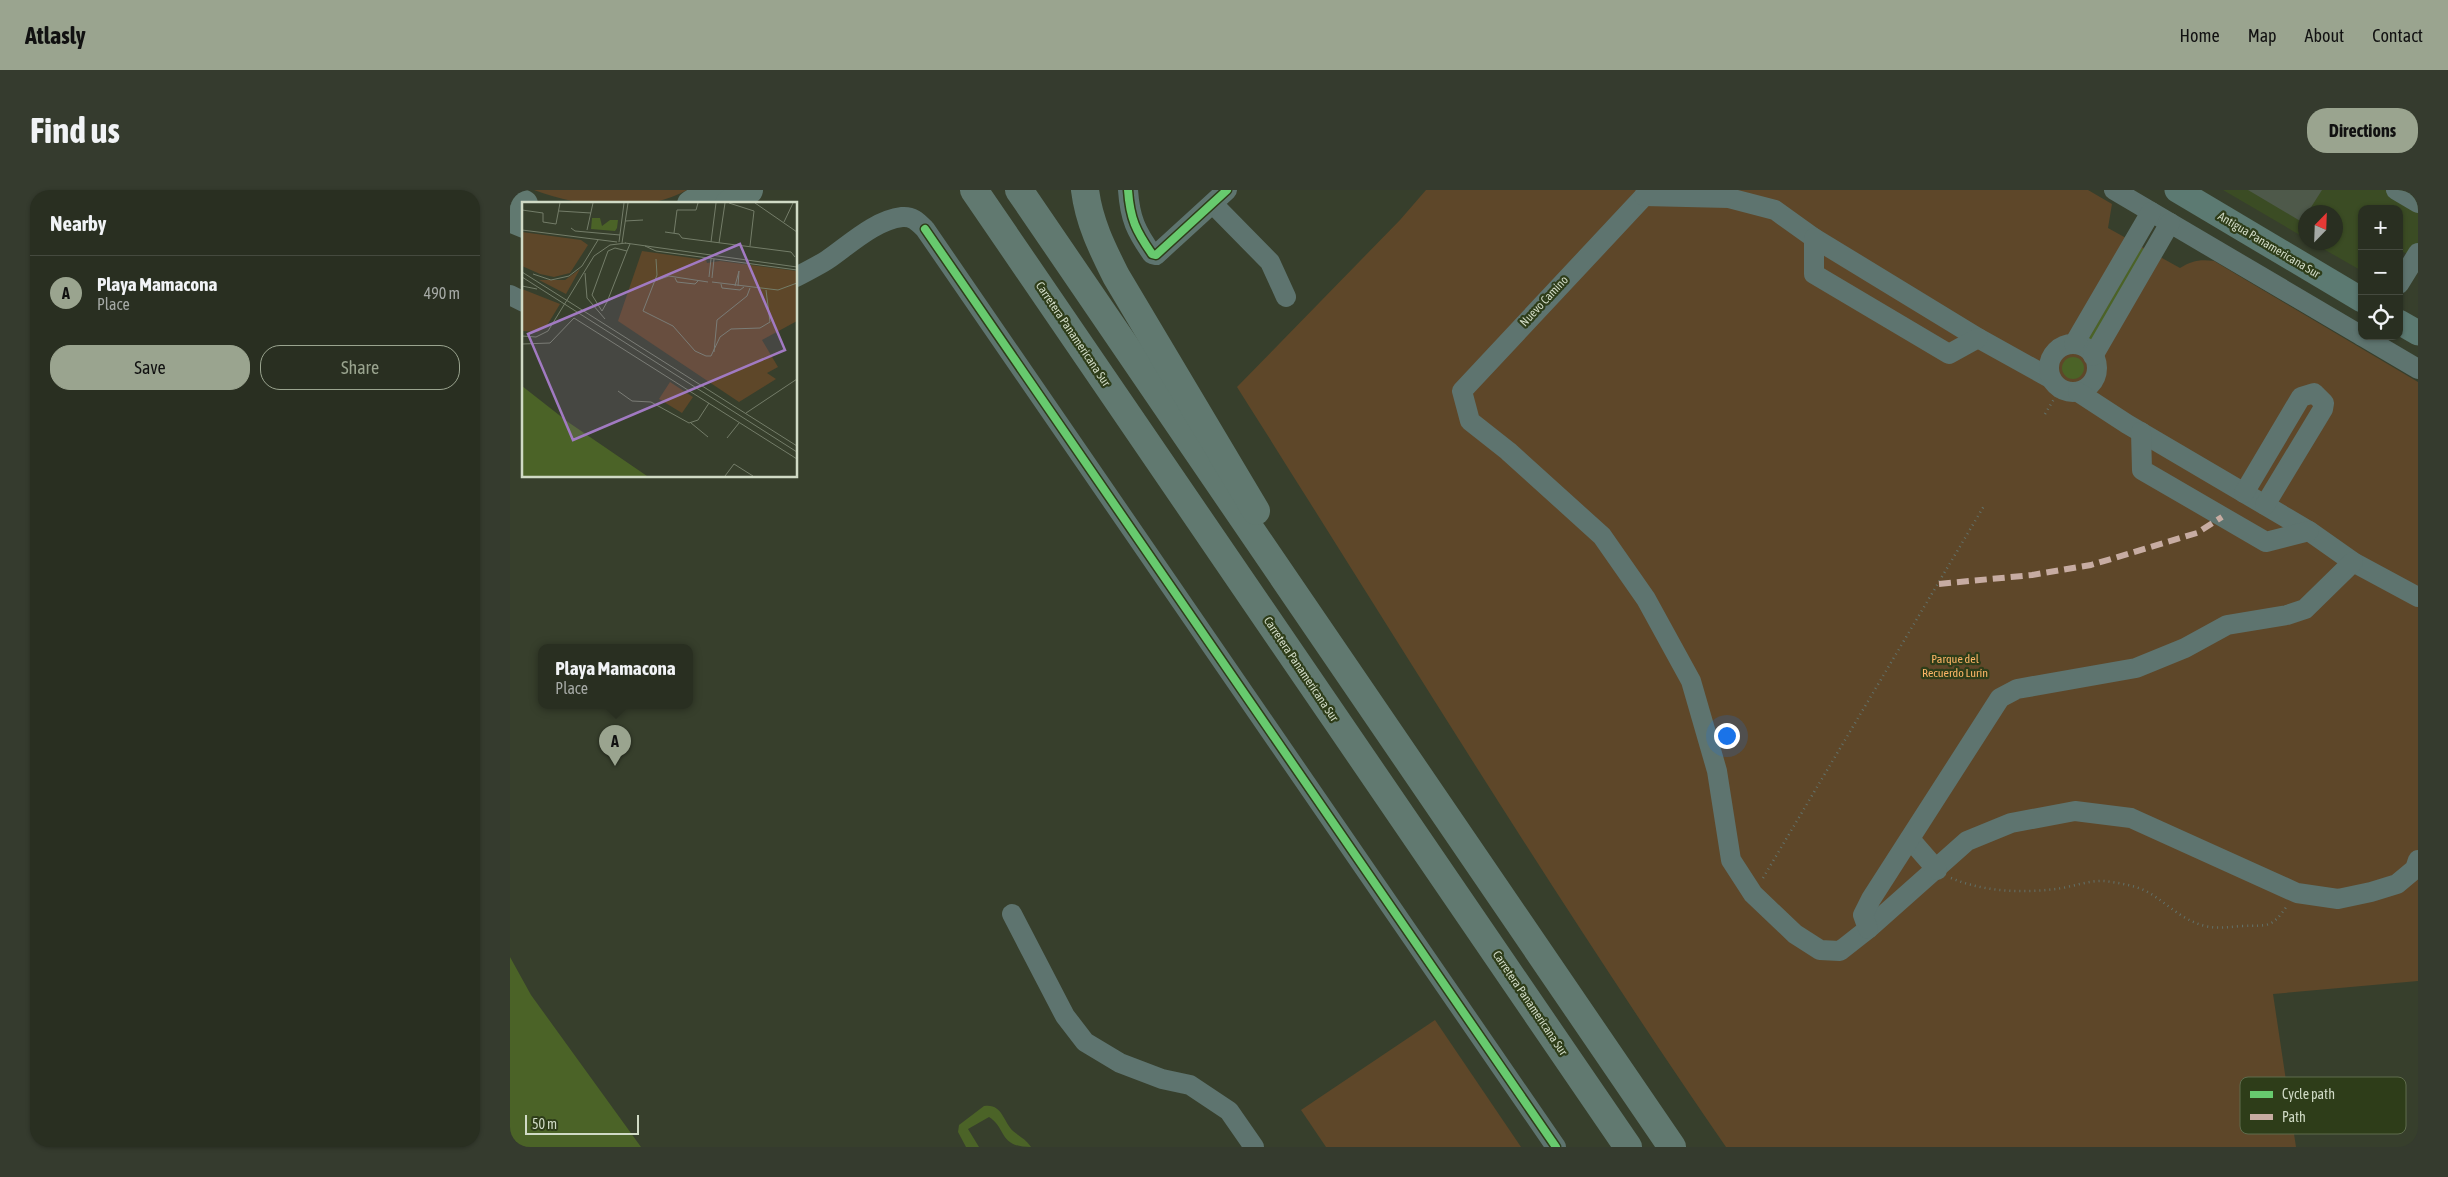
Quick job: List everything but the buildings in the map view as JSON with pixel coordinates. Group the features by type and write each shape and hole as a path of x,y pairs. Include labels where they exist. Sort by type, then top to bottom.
{"highway":[{"path":"694,202 715,190"},
{"path":"732,202 749,190"},
{"name":"Carretera Panamericana Sur","path":"974,190 1628,1147"},
{"path":"1019,190 1672,1147"},
{"path":"1085,190 1087,206 1098,241 1116,276 1250,498 1314,624"},
{"path":"510,197 522,203"},
{"path":"510,218 522,223"}],"main road":[{"name":"Antigua Panamericana Sur","path":"2177,190 2358,298"},
{"path":"2403,325 2418,334"}],"street":[{"path":"1128,190 1133,224 1152,254 1156,255 1220,197 1270,262 1286,297"},
{"path":"2114,190 2358,334"},
{"path":"2396,190 2418,203"},
{"path":"1647,193 1729,198 1775,210 1814,238 1978,338 2309,531 2353,562 2418,597"},
{"name":"Nuevo Camino","path":"1647,193 1462,391 1470,421 1508,451 1602,536 1646,599 1692,680 1717,771 1731,860 1753,894"},
{"path":"2074,344 2151,212"},
{"path":"798,275 825,261 872,229 890,220 904,217 916,220 925,230 1556,1147"},
{"path":"2094,356 2170,223"},
{"path":"1814,238 1814,274 1949,354 1978,338"},
{"path":"2403,277 2418,253"},
{"path":"510,295 522,301"},
{"path":"2369,340 2418,369"},
{"path":"2074,344 2084,347 2094,356 2096,363 2095,378 2091,384 2063,386 2048,370 2052,356 2063,346 2074,344"},
{"path":"2244,493 2301,397 2314,393 2324,402 2324,408 2265,505"},
{"path":"2141,432 2142,470 2266,542 2309,531"},
{"path":"1868,929 1863,915 2000,698 2017,689 2136,668 2185,648 2227,625 2287,615 2305,609 2353,562"},
{"path":"1753,894 1794,934 1820,950 1840,951 1868,929 1967,842 2011,823 2075,812 2131,818 2297,893 2338,899 2397,884 2415,869 2418,860"},
{"path":"1910,839 1936,870"},
{"path":"1012,914 1065,1016 1085,1042 1120,1063 1162,1079 1190,1085 1210,1097 1229,1110 1254,1147"}],"path":[{"path":"2046,414 2063,386"},
{"path":"1753,894 1873,697 1984,506"},
{"path":"1936,870 1977,888 2017,891 2057,889 2102,881 2126,884 2147,892 2188,920 2206,926 2225,929 2244,926 2260,927 2276,921 2297,893"}],"shaded area":[{"path":"2223,190 2418,190 2418,259 2403,252 2403,205 2358,205 2358,269 2325,250 2343,250 2343,205 2298,205 2298,234"},
{"path":"2141,248 2144,249 2090,345 2086,343"},
{"path":"2073,357 2083,364 2084,368 2077,378 2073,379 2063,372 2062,368 2069,358"},
{"path":"510,957 531,995 641,1147 510,1147"},
{"path":"984,1106 995,1107 1013,1131 1031,1147 1013,1144 1004,1136 995,1121 989,1117 968,1129 979,1147 966,1147 958,1132 959,1125"}],"green space":[{"path":"534,190 687,190 656,202 578,202"},
{"name":"Parque del Recuerdo Lurín","path":"1426,190 2088,190 2112,204 2108,228 2180,268 2196,261 2214,261 2418,382 2418,981 2273,994 2285,1077 2240,1077 2240,1134 2294,1134 2296,1147 1726,1147 1662,1054 1539,865 1237,387 1400,220"},
{"path":"1435,1020 1521,1147 1326,1147 1301,1110"}],"marked path":[{"path":"1939,584 2032,575 2091,565 2197,533 2222,517"}],"cycle path":[{"path":"1128,190 1130,209 1135,224 1152,254 1156,255 1227,190"},
{"path":"925,229 1556,1147"}],"place":[{"name":"Playa Mamacona","path":"615,766"}]}
